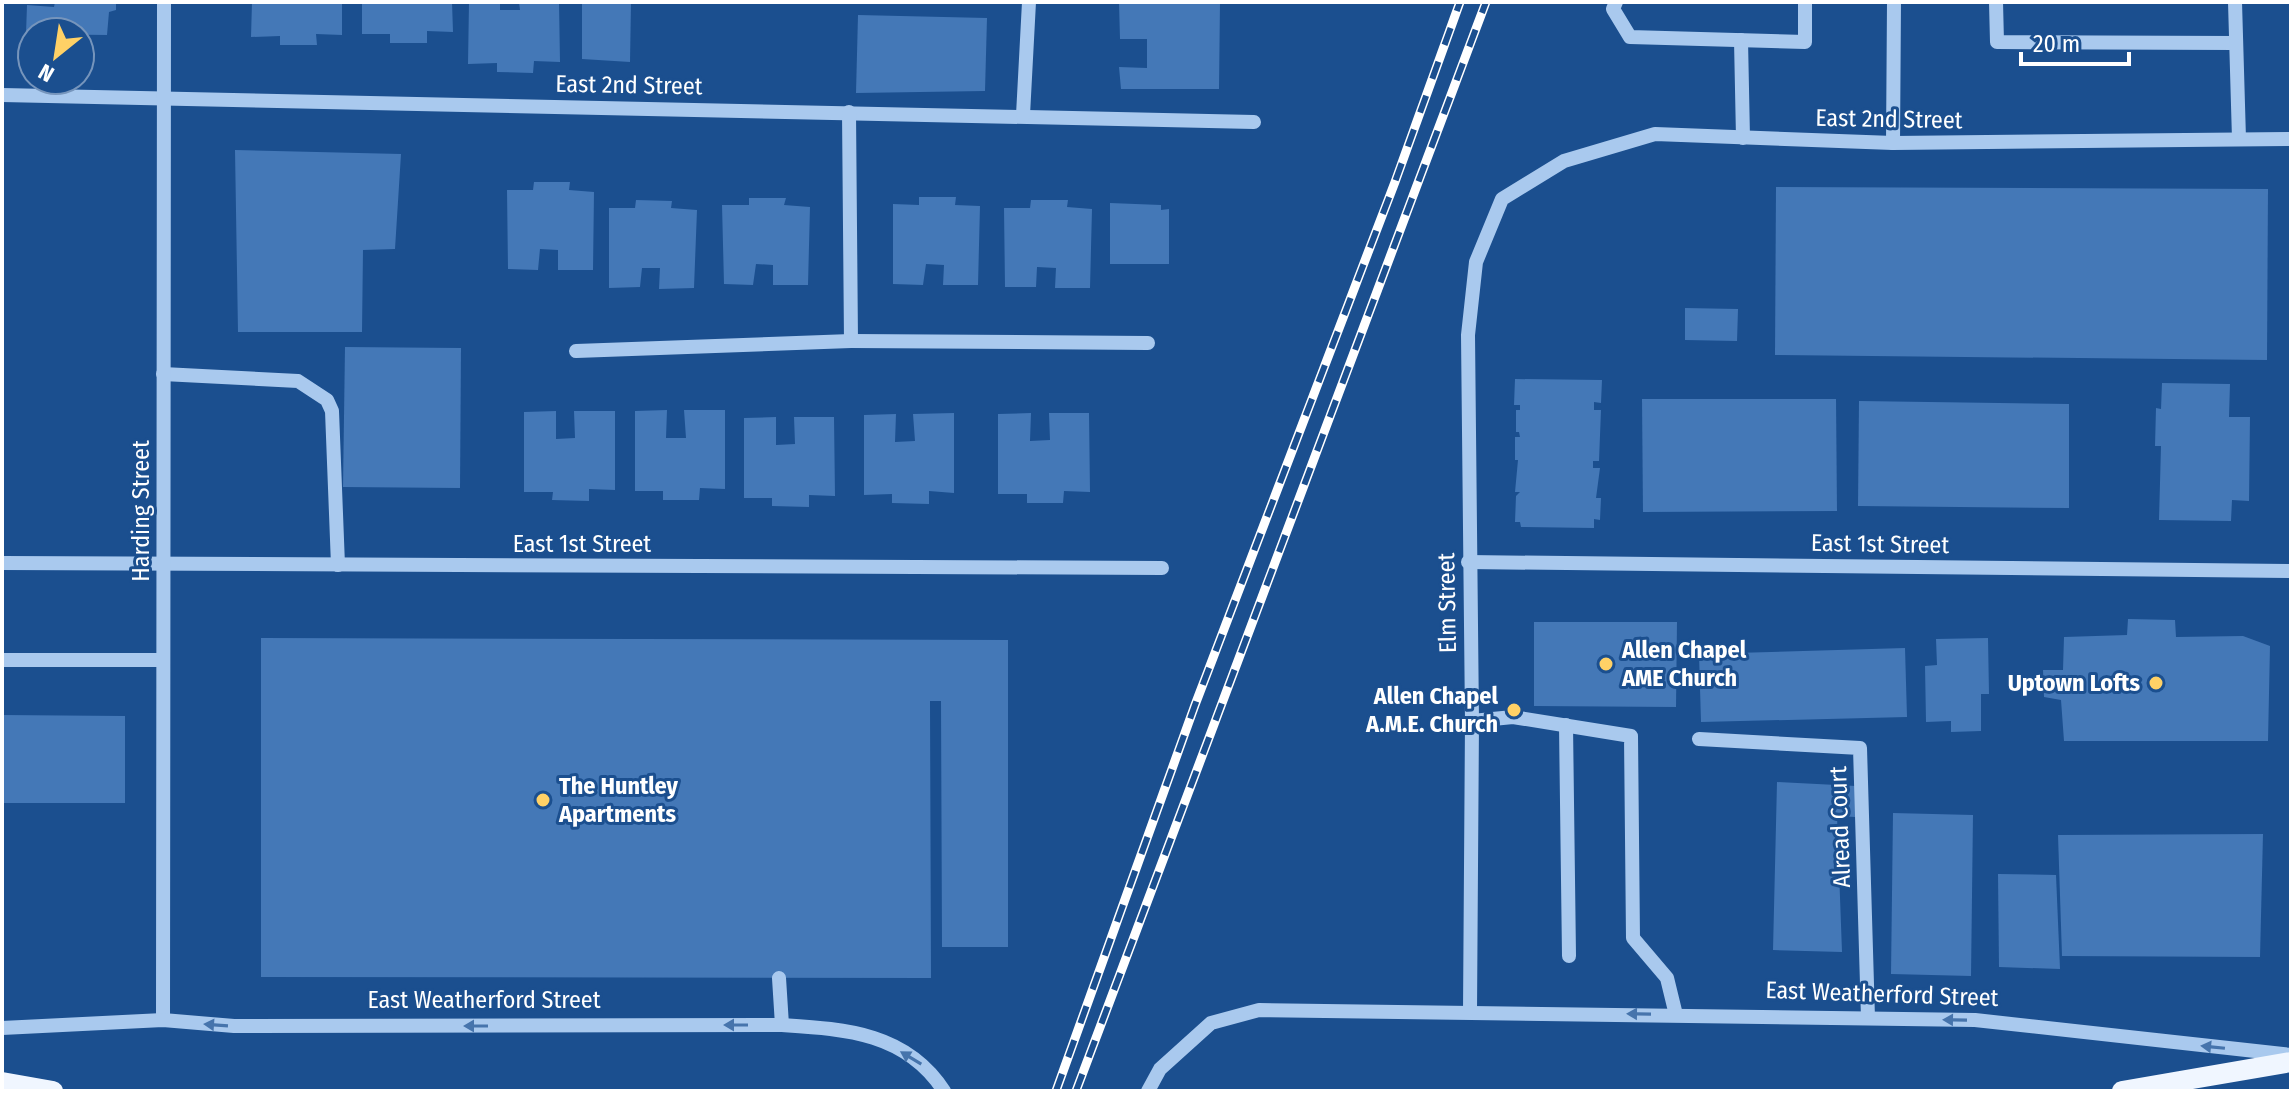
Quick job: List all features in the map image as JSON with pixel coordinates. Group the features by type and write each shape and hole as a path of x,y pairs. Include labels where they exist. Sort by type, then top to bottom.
{"main road":[{"path":"2122,1091 2291,1062"},
{"path":"2,1082 53,1091"}],"street":[{"name":"Harding Street","path":"163,1020 164,2"},
{"path":"1023,115 1029,2"},
{"path":"1616,2 1613,9 1630,37 1805,42 1805,2"},
{"path":"1893,143 1894,2"},
{"path":"1996,2 1997,42 2236,43"},
{"path":"2235,2 2239,139"},
{"path":"1741,40 1743,138"},
{"name":"East 2nd Street","path":"2,95 1254,122"},
{"path":"849,112 851,341"},
{"name":"East 2nd Street","path":"1502,199 1564,161 1655,134 1893,143 2291,139"},
{"name":"Elm Street","path":"1470,1012 1472,721 1468,335 1476,262 1502,199"},
{"path":"576,351 851,341 1148,343"},
{"path":"163,374 298,381 327,400 332,411 338,565"},
{"name":"East 1st Street","path":"1468,562 2291,571"},
{"name":"East 1st Street","path":"2,563 1162,568"},
{"path":"2,660 163,660"},
{"path":"1472,721 1513,717 1631,736 1633,938 1667,978 1676,1015"},
{"path":"1566,725 1569,956"},
{"name":"Alread Court","path":"1699,739 1860,748 1868,1018"},
{"path":"779,978 782,1025"},
{"name":"East Weatherford Street","path":"1148,1091 1160,1069 1211,1023 1259,1010 1975,1020 2291,1055"},
{"name":"East Weatherford Street","path":"2,1028 163,1020 234,1026 782,1025 870,1034 921,1064 944,1091"}],"building":[{"path":"55,2 116,2 116,10 109,12 107,35 96,35 96,16 27,16 27,5 54,7"},
{"path":"252,2 342,2 342,35 316,34 317,45 280,45 280,36 251,37"},
{"path":"362,2 452,2 453,32 427,31 427,43 390,43 390,34 362,34"},
{"path":"469,2 500,2 500,10 520,10 519,2 559,2 560,62 534,61 533,73 497,72 497,63 468,64"},
{"path":"582,2 631,2 630,62 582,59"},
{"path":"1119,2 1220,2 1219,89 1121,89 1119,67 1147,68 1147,39 1120,39"},
{"path":"858,15 987,18 985,91 856,93"},
{"path":"235,150 401,154 395,249 363,250 362,332 238,332"},
{"path":"534,182 570,182 569,190 594,192 593,270 558,270 558,250 540,249 538,270 508,269 507,190 533,190"},
{"path":"1776,187 2268,189 2267,360 1775,355"},
{"path":"919,197 956,197 955,205 980,206 978,285 943,285 944,265 926,264 923,285 893,284 893,204 919,205"},
{"path":"749,198 786,198 784,205 810,207 808,285 773,285 773,265 756,264 753,285 724,284 722,205 749,205"},
{"path":"636,200 672,201 671,208 697,210 694,288 659,289 660,268 642,268 640,287 609,288 609,208 635,208"},
{"path":"1031,200 1068,200 1067,207 1092,209 1090,288 1055,288 1056,268 1037,267 1036,287 1005,287 1004,208 1030,208"},
{"path":"1110,203 1161,205 1161,210 1169,209 1169,264 1110,264"},
{"path":"1685,308 1738,309 1737,341 1685,340"},
{"path":"345,347 461,348 460,488 343,487"},
{"path":"1515,379 1602,380 1601,403 1594,402 1594,410 1601,410 1599,461 1593,461 1593,468 1600,468 1596,498 1601,498 1600,520 1594,519 1594,528 1521,527 1520,522 1515,522 1516,496 1520,492 1515,492 1518,460 1515,460 1515,437 1520,437 1516,432 1516,410 1520,410 1520,405 1514,405"},
{"path":"2162,383 2230,384 2229,417 2250,417 2249,501 2232,500 2231,521 2159,520 2161,446 2155,446 2156,408 2161,409"},
{"path":"1642,399 1836,399 1837,511 1643,512"},
{"path":"1859,401 2069,404 2069,508 1858,506"},
{"path":"667,410 666,438 686,438 684,410 725,410 725,489 700,488 699,500 663,500 663,491 635,491 635,411"},
{"path":"556,411 556,439 575,438 574,411 615,411 615,490 589,489 589,501 552,500 553,492 524,492 524,412"},
{"path":"954,413 954,493 929,491 929,504 892,503 892,494 864,495 864,415 896,414 895,442 915,441 913,414"},
{"path":"1031,413 1030,441 1050,440 1049,413 1089,413 1090,492 1064,491 1063,503 1027,503 1027,494 998,494 998,414"},
{"path":"776,417 776,445 795,444 794,417 834,417 835,496 809,495 809,507 772,506 772,498 744,498 744,418"},
{"name":"Uptown Lofts","path":"2128,619 2175,620 2176,637 2243,636 2270,646 2268,741 2064,741 2061,700 2044,697 2043,670 2063,670 2064,637 2127,635"},
{"name":"Allen Chapel AME Church","path":"1534,622 1677,622 1676,707 1534,706"},
{"path":"261,638 1008,640 1008,947 942,947 941,701 930,701 931,978 261,977"},
{"path":"1988,638 1989,694 1981,694 1981,731 1951,732 1951,721 1926,722 1925,666 1937,665 1936,639"},
{"path":"1905,648 1907,717 1701,722 1699,654"},
{"path":"2,715 125,716 125,803 2,803"},
{"path":"1777,782 1856,786 1855,817 1837,816 1842,952 1773,950"},
{"path":"1893,813 1973,815 1971,976 1891,974"},
{"path":"2263,834 2260,957 2062,956 2058,835"},
{"path":"1998,874 2056,875 2060,969 1999,967"}],"railway":[{"path":"1056,1091 1195,705 1395,182 1460,2"},
{"path":"1076,1091 1486,2"}],"place":[{"name":"Allen Chapel AME Church","path":"1606,664"},
{"name":"Uptown Lofts","path":"2156,683"},
{"name":"Allen Chapel A.M.E. Church","path":"1514,710"},
{"name":"The Huntley Apartments","path":"543,800"}]}
